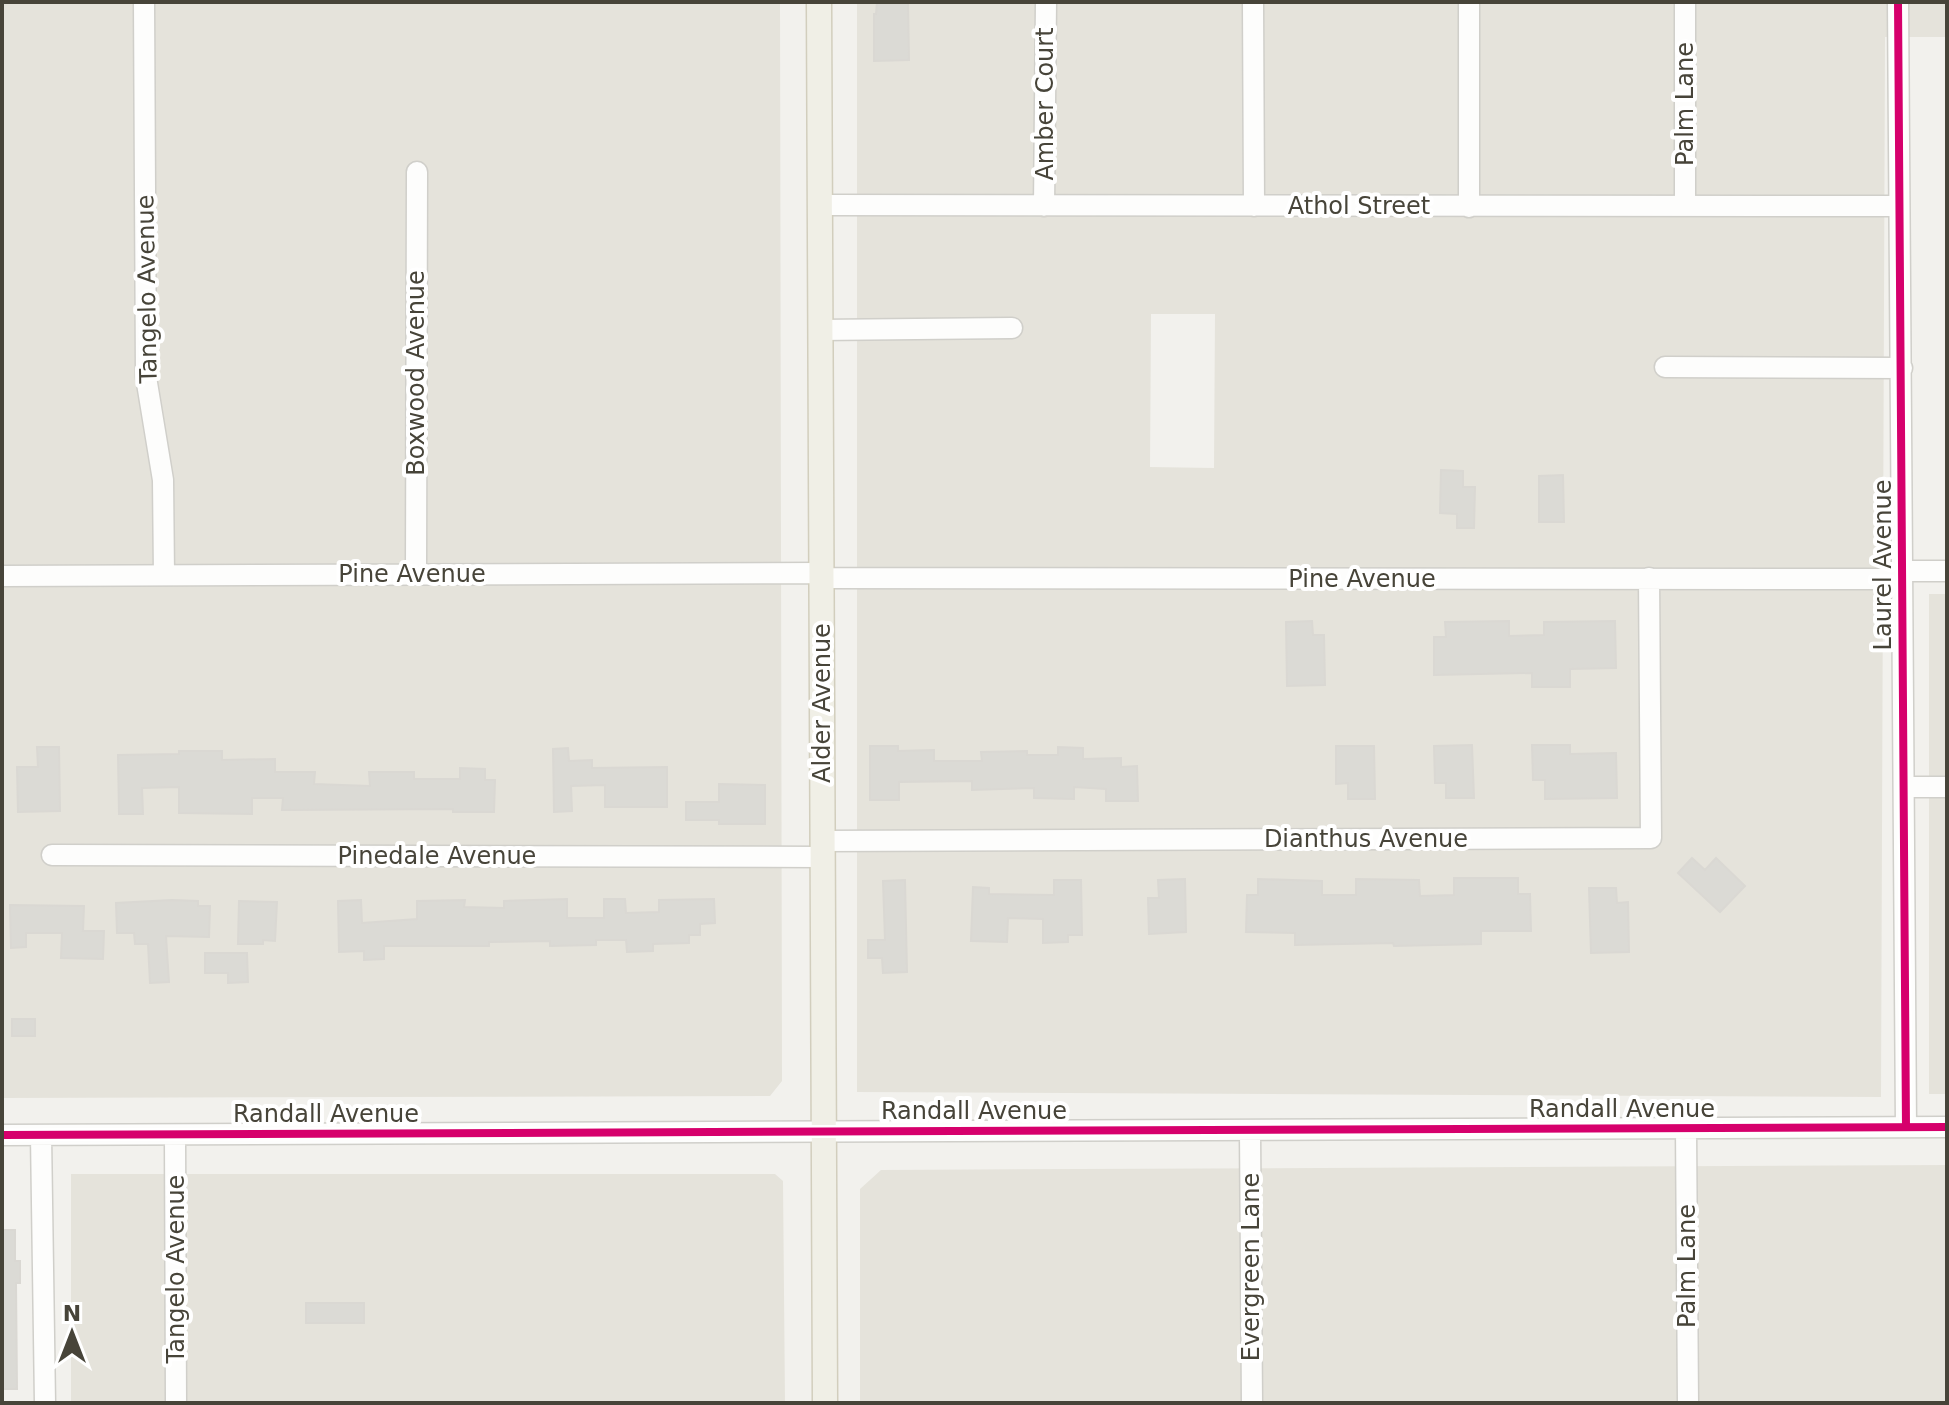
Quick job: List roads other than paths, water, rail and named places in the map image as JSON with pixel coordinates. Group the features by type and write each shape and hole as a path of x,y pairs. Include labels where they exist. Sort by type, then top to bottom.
{"main road":[{"name":"Alder Avenue","path":"819,2 825,1403"}],"street":[{"name":"Tangelo Avenue","path":"144,2 146,377 163,480 164,575"},
{"name":"Amber Court","path":"1044,206 1046,2"},
{"path":"1253,2 1254,206"},
{"path":"1469,2 1469,207"},
{"name":"Palm Lane","path":"1685,2 1685,206"},
{"name":"Laurel Avenue","path":"1898,2 1906,1127"},
{"name":"Boxwood Avenue","path":"416,574 417,172"},
{"name":"Athol Street","path":"820,205 1898,206"},
{"path":"820,330 1012,328"},
{"path":"1665,367 1902,368"},
{"name":"Pine Avenue","path":"2,576 416,574 1649,578 1902,575 1947,571"},
{"name":"Dianthus Avenue","path":"822,849 1651,838 1649,578"},
{"path":"1904,787 1947,787"},
{"name":"Pinedale Avenue","path":"52,855 822,849"},
{"name":"Randall Avenue","path":"2,1135 1947,1127"},
{"name":"Palm Lane","path":"1686,1128 1688,1403"},
{"name":"Evergreen Lane","path":"1250,1131 1252,1403"},
{"path":"41,1135 45,1403"},
{"name":"Tangelo Avenue","path":"175,1135 176,1403"}]}
